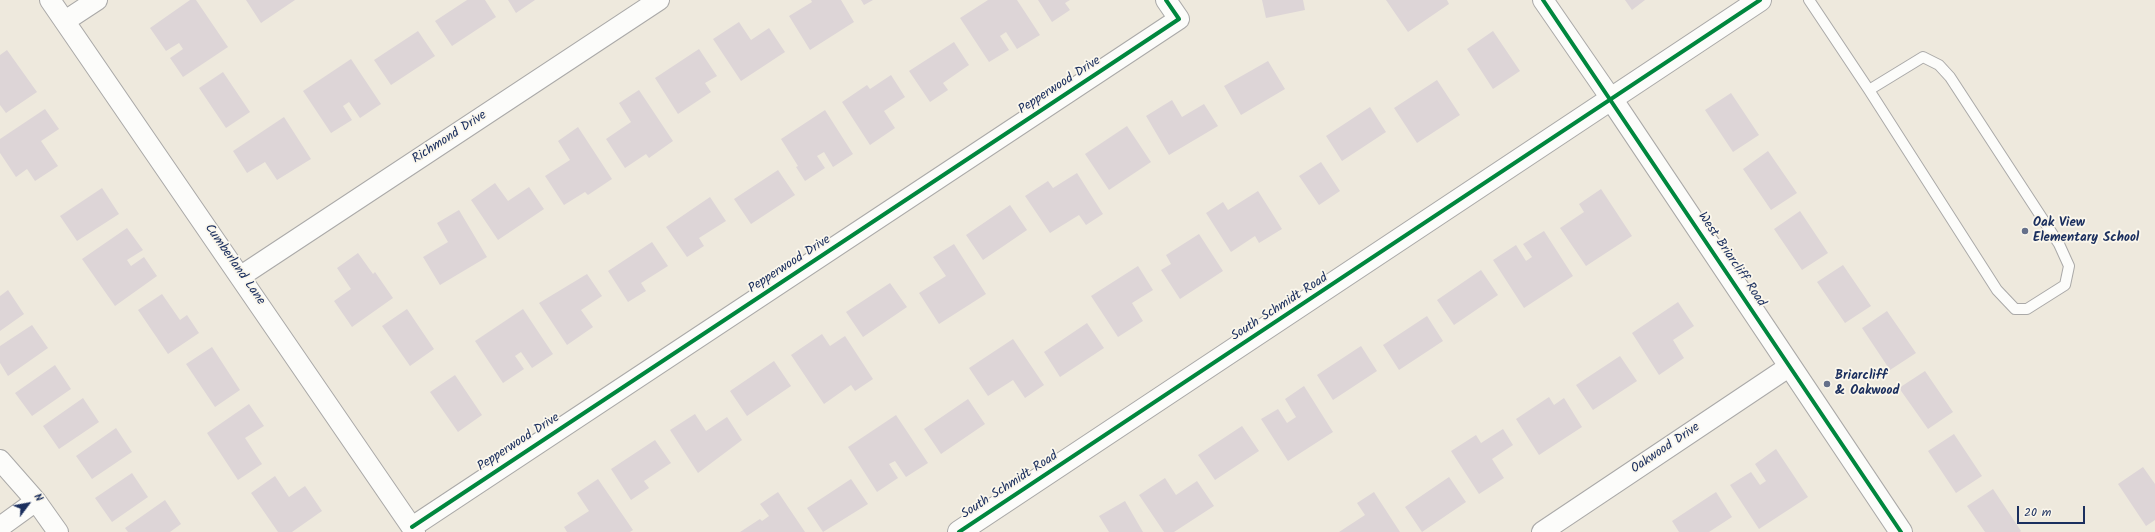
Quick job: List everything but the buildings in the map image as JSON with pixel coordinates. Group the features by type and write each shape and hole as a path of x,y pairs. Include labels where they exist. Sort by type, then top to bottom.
{"street":[{"name":"Cumberland Lane","path":"50,0 241,276 413,529"},
{"path":"64,21 97,0"},
{"name":"Richmond Drive","path":"241,276 659,0"},
{"name":"Pepperwood Drive","path":"413,529 1179,19 1166,0"},
{"name":"West Briarcliff Road","path":"1543,0 1612,100 1902,532"},
{"name":"South Schmidt Road","path":"959,532 1612,100 1760,0"},
{"name":"Oakwood Drive","path":"1542,532 1790,366"},
{"path":"0,460 36,501 58,532"},
{"path":"0,527 36,501"}],"lane":[{"path":"1809,0 1869,90 1997,290 2015,309 2027,309 2065,285 2069,266 2059,244 1950,77 1939,65 1923,57 1869,90"}],"cycle path":[{"path":"412,527 1179,19 1166,0"},
{"path":"1543,0 1901,532"},
{"path":"959,532 1760,0"}],"place":[{"name":"Oak View Elementary School","path":"2025,231"},
{"name":"Briarcliff & Oakwood","path":"1827,384"}]}
